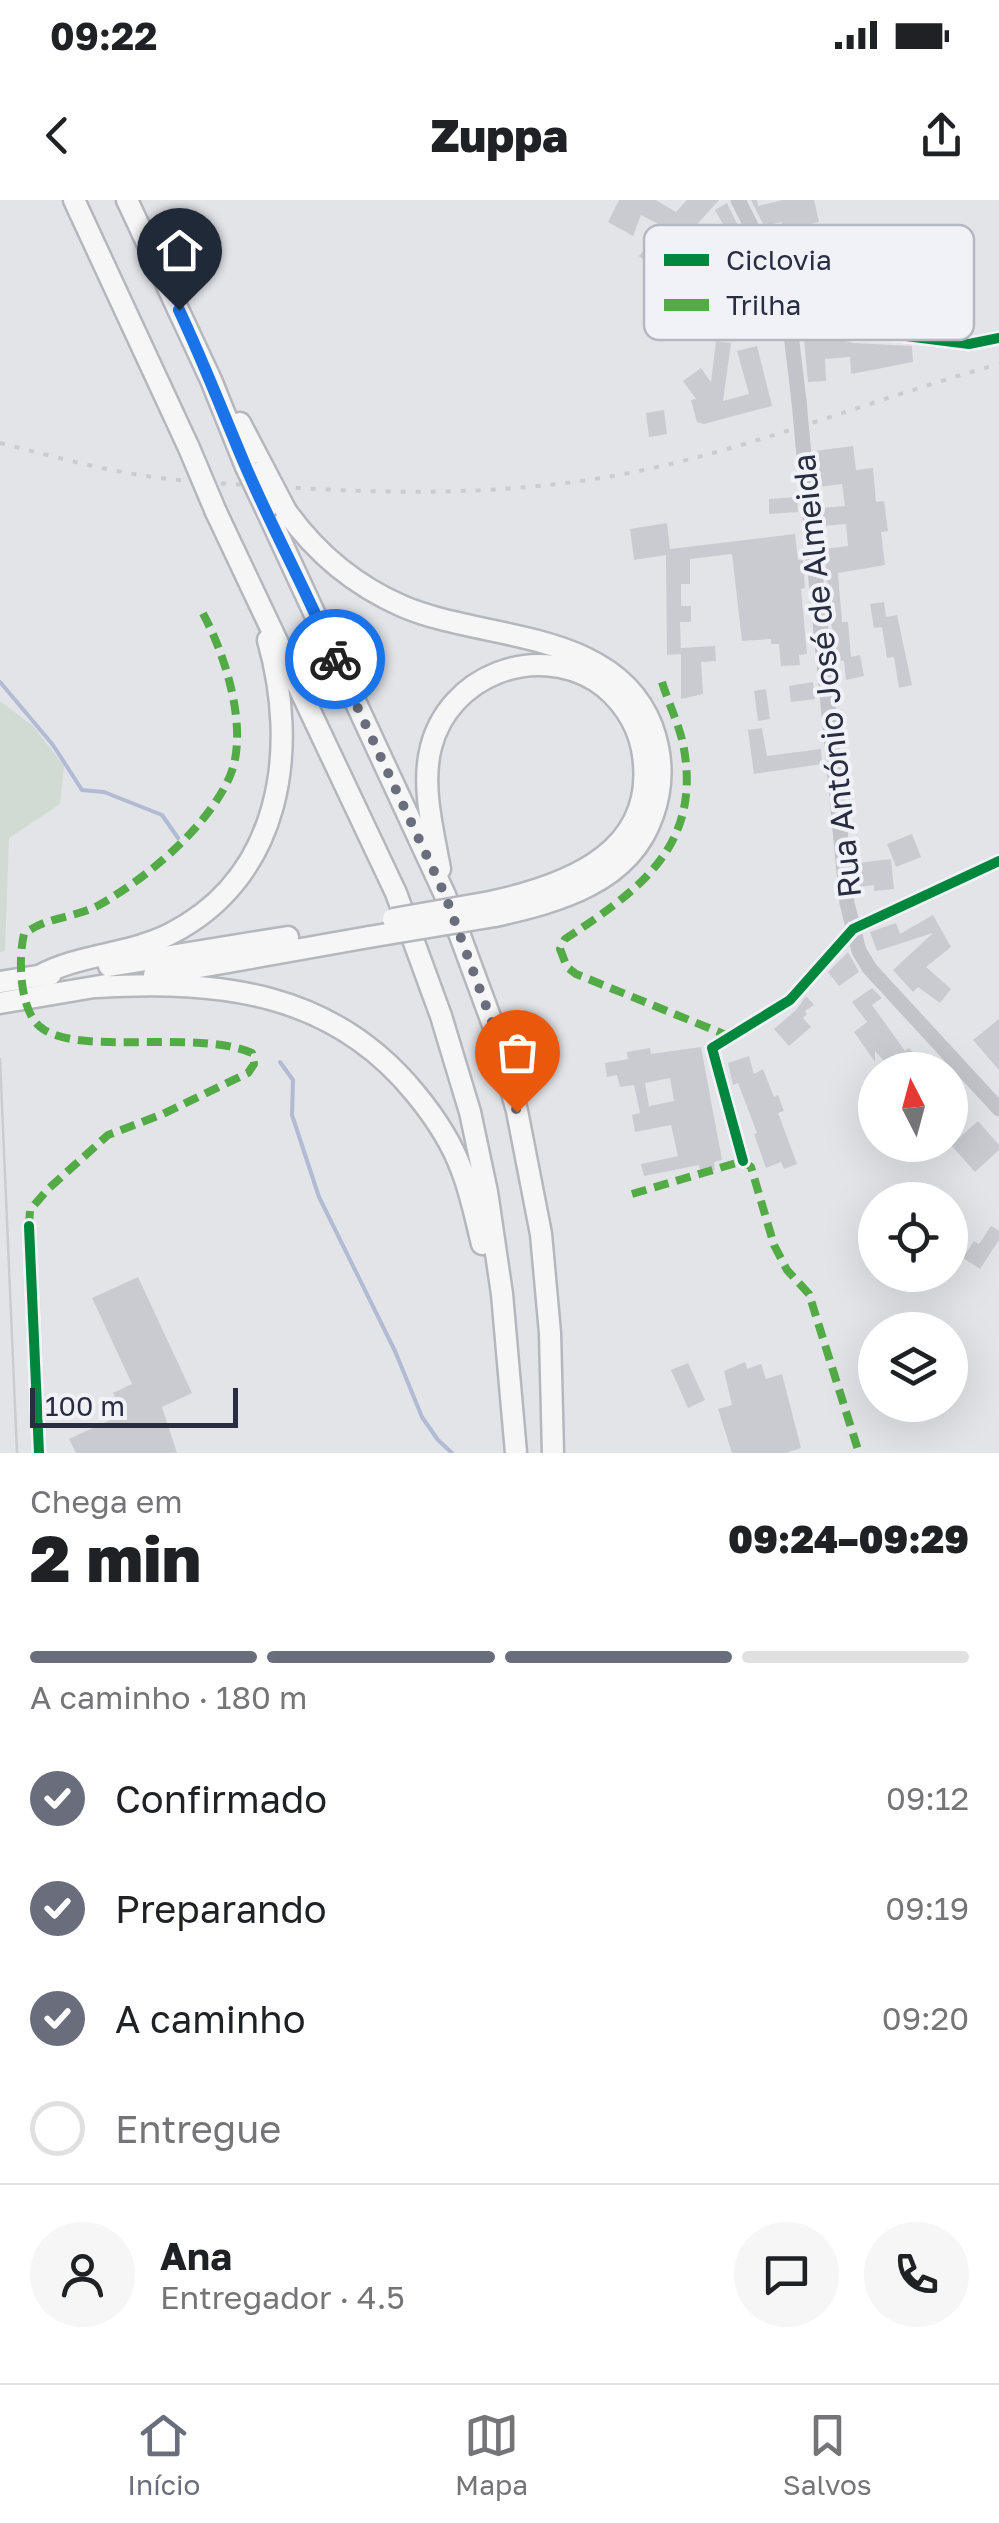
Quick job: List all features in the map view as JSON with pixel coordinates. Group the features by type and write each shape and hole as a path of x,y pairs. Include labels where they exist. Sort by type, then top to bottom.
{"highway":[{"path":"74,200 389,877 442,1016 479,1148 498,1274 516,1453"},
{"path":"127,200 276,510 445,895 493,1025 517,1112 541,1234 550,1333 553,1453"},
{"path":"32,984 567,897 596,883 621,864 650,824 662,776 657,739 650,720 622,683 585,658 536,641 436,618 376,593 330,561 276,510"},
{"path":"0,1002 56,967 106,956 170,934 214,901 256,847 279,786 284,738 270,648 257,600"},
{"path":"445,895 428,779 430,748 450,706 487,676 510,667 530,664 580,673 614,696 635,726 645,778 636,817 610,852 588,869 492,909"},
{"path":"97,986 366,930"},
{"path":"0,982 187,984 248,992 300,1008 358,1039 401,1076 443,1132 462,1169 485,1254 498,1274"}],"main road":[{"name":"Rua António José de Almeida","path":"738,200 751,225"},
{"name":"Rua António José de Almeida","path":"792,340 842,864 852,929 870,969 999,1109"}],"street":[{"path":"941,340 969,344 999,338"},
{"path":"743,1161 712,1048 790,1000 852,929 999,861"},
{"path":"29,1226 39,1453"}],"shaded area":[{"path":"0,701 33,726 64,766 60,804 9,838 5,951 0,952"}],"building":[{"path":"619,200 656,200 676,212 687,200 719,200 696,225 660,225 641,215 633,236 608,222"},
{"path":"751,200 757,200 758,206 783,200 814,200 819,222 764,225"},
{"path":"727,203 738,225 723,225 715,210"},
{"path":"804,340 912,346 913,362 851,374 850,357 825,359 826,381 808,382"},
{"path":"716,341 731,343 723,401 749,394 737,351 757,346 772,406 704,424 697,422 691,400 696,399 683,381 701,368 711,382"},
{"path":"664,410 667,434 649,437 646,413"},
{"path":"853,446 856,470 873,468 876,502 884,501 888,531 881,532 885,565 838,573 842,622 848,622 851,657 860,655 864,676 846,680 844,661 835,661 824,549 848,546 846,524 822,526 820,508 845,506 842,484 818,487 815,451"},
{"path":"797,497 798,512 769,514 769,499"},
{"path":"667,523 670,549 795,534 798,560 803,559 805,588 801,589 807,654 799,655 800,665 781,666 779,644 771,644 771,639 742,641 732,554 690,559 690,584 681,584 681,606 691,606 691,622 680,622 681,654 667,655 666,555 634,560 630,529"},
{"path":"884,602 886,617 897,615 912,685 899,688 894,657 887,658 882,627 874,628 870,604"},
{"path":"715,646 716,661 701,662 703,694 681,699 681,648"},
{"path":"813,682 815,699 791,702 789,686"},
{"path":"766,689 770,719 758,721 754,691"},
{"path":"762,728 767,756 821,749 822,764 754,774 748,730"},
{"path":"912,834 921,857 896,867 887,844"},
{"path":"891,859 894,889 874,891 874,885 860,887 858,863"},
{"path":"933,915 951,947 926,967 951,989 940,1003 918,987 913,992 893,970 933,933 877,951 870,932 896,923 900,934"},
{"path":"848,952 859,972 839,986 828,972"},
{"path":"872,988 882,998 872,1005 905,1051 909,1048 913,1052 868,1052 854,1032 867,1022 852,1002"},
{"path":"806,996 814,1005 803,1018 811,1027 789,1046 774,1029"},
{"path":"999,1019 999,1070 973,1040"},
{"path":"701,1047 722,1160 714,1162 715,1170 701,1173 699,1165 644,1176 641,1164 678,1156 671,1125 635,1132 632,1115 640,1113 634,1085 620,1087 617,1075 607,1077 605,1063 628,1059 627,1052 650,1048 651,1054","holes":["670,1078 674,1101 649,1106 645,1083"]},
{"path":"749,1056 754,1074 763,1069 784,1111 778,1113 797,1164 784,1169 781,1162 766,1168 738,1083 733,1085 728,1063"},
{"path":"978,1121 999,1145 999,1150 975,1172 966,1162 968,1130"},
{"path":"991,1226 999,1231 999,1240 980,1269 968,1261 968,1250 974,1241 979,1244"},
{"path":"138,1277 192,1393 162,1407 177,1453 76,1453 69,1439 123,1414 113,1393 132,1384 92,1298"},
{"path":"745,1362 747,1369 761,1364 766,1379 782,1374 801,1448 786,1453 732,1453 718,1409 732,1405 724,1371"},
{"path":"688,1363 705,1400 688,1408 671,1370"}],"waterway":[{"path":"0,682 53,745 82,790 104,792 162,815 178,838"},
{"path":"280,1062 293,1080 292,1115 319,1197 395,1351 422,1417 452,1453"}],"tram line":[{"path":"0,1059 17,1453"}],"railway":[{"path":"0,443 105,469 194,482 362,491 504,489 597,479 689,459 999,364"}],"marked path":[{"path":"29,1226 30,1210 48,1189 108,1135 163,1114 248,1073 254,1064 252,1053 229,1046 61,1037 35,1022 22,985 24,934 42,924 92,909 138,880 192,832 230,776 237,736 232,690 218,645 200,608"},
{"path":"662,682 682,740 687,783 683,813 673,840 639,884 565,939 560,949 567,967 576,974 731,1037"},
{"path":"632,1194 743,1161 751,1167 774,1245 787,1270 809,1294 859,1453"}],"cycle path":[{"path":"937,340 969,344 999,338"},
{"path":"743,1161 712,1048 790,1000 853,929 999,861"},
{"path":"29,1226 39,1453"}],"way so far":[{"path":"335,659 445,895 493,1025 517,1112"}],"route":[{"path":"179,310 335,659"}]}
